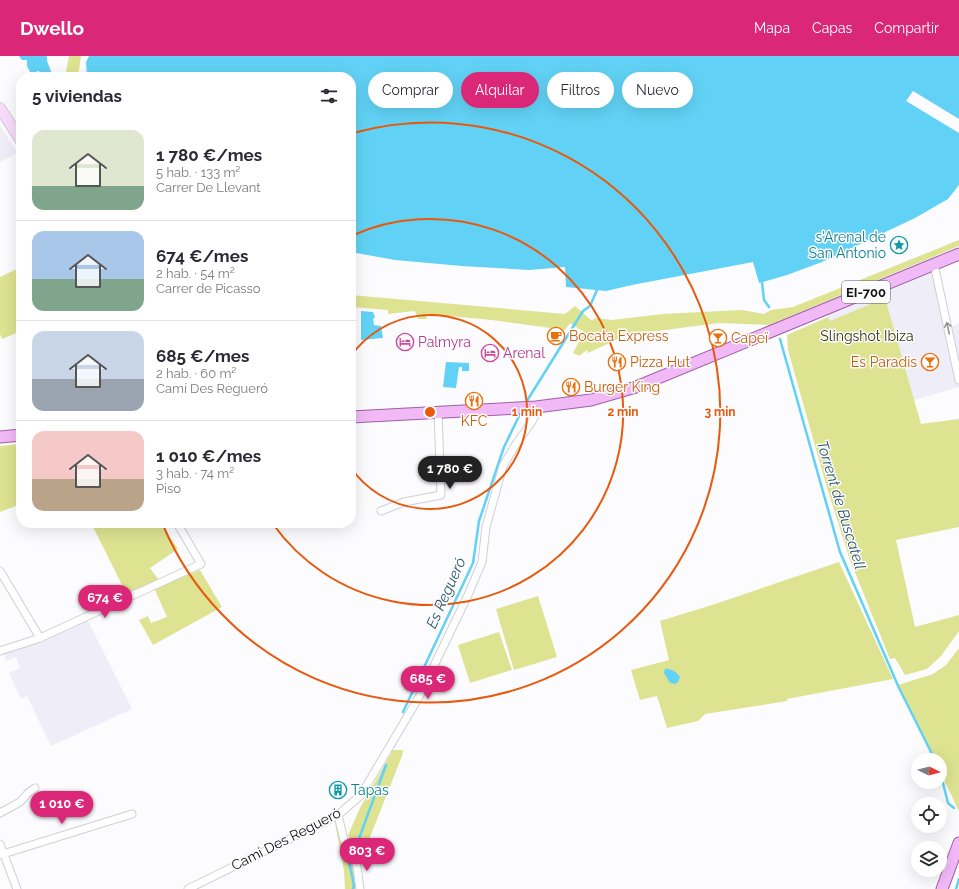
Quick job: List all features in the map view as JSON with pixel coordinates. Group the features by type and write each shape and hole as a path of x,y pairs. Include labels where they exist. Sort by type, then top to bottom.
{"main road":[{"name":"EI-700","path":"356,417 527,407 591,400 636,387 959,254"},
{"path":"0,437 16,436"},
{"path":"942,889 959,843"}],"street":[{"path":"0,108 16,133"},
{"path":"934,264 959,380"},
{"name":"Camí Des Regueró","path":"188,889 338,816 361,795 419,697 468,595 482,562 486,527 503,466 533,420 536,412 527,407"},
{"path":"381,511 404,502 441,495 438,412"},
{"path":"0,651 40,638 201,564 180,528"},
{"path":"0,571 40,638"},
{"path":"0,813 20,802 35,788"},
{"path":"2,854 132,814"},
{"path":"338,816 346,846 357,867 360,889"},
{"path":"0,844 2,854 17,889"}],"shaded area":[{"path":"0,125 16,154 0,162"},
{"path":"937,255 951,327 959,323 959,387 896,405 852,374 828,317 825,302"},
{"path":"87,619 132,709 51,746 27,696 21,699 9,673 20,668 16,657 6,661 4,654"}],"green space":[{"path":"69,56 81,56 79,72 66,72"},
{"path":"959,240 959,246 769,325 719,323 657,331 633,332 588,353 587,350 579,356 573,353 584,332 570,323 565,330 492,320 426,314 427,319 418,319 415,311 388,314 388,310 356,307 356,295 565,314 575,306 592,321 595,318 612,320 663,314 742,310 764,314 771,310 793,307"},
{"path":"16,269 16,333 2,339 0,334 0,277"},
{"name":"Slingshot Ibiza","path":"885,298 921,424 959,419 959,527 896,540 915,627 959,615 959,631 941,656 927,669 905,675 895,658 890,659 850,560 827,488 788,350 787,335 828,317 830,321"},
{"path":"16,444 16,506 0,512 0,446"},
{"path":"94,528 163,528 178,549 150,568 159,580 126,593"},
{"path":"839,562 893,679 787,699 787,701 705,714 698,721 667,728 657,696 640,700 631,670 669,660 660,621"},
{"path":"200,570 222,607 153,645 139,620 148,616 151,623 167,617 154,588"},
{"path":"538,596 557,657 514,670 496,609"},
{"path":"499,632 512,670 470,683 458,645"},
{"path":"959,648 959,811 947,786 947,753 931,753 898,685 933,674 946,665"},
{"path":"393,750 403,750 402,756 359,865 348,835 360,808"},
{"path":"336,822 344,848 352,860 357,889 345,889 344,871"}],"water":[{"path":"19,56 47,56 47,62 51,72 30,72 27,66 27,60 22,60"},
{"path":"89,56 959,56 959,119 913,91 906,101 959,133 959,185 948,199 915,218 822,262 787,275 759,283 753,262 606,291 566,287 565,267 529,270 462,266 395,260 356,253 356,72 87,72 86,62"},
{"path":"361,311 373,312 375,317 373,319 374,325 381,326 383,338 361,340"},
{"path":"446,362 469,363 469,371 462,371 462,367 459,367 456,388 443,387"},
{"path":"665,669 671,670 680,677 678,682 675,684 670,683 664,673"}],"waterway":[{"name":"Torrent de Buscatell","path":"762,282 764,300 769,307"},
{"name":"Es Regueró","path":"525,404 583,311 590,306 597,290"},
{"name":"Torrent de Buscatell","path":"780,339 840,552 899,688 932,753"},
{"name":"Es Regueró","path":"403,712 473,563 479,521 504,447 522,410"},
{"name":"Es Regueró","path":"353,889 354,885 349,862 386,765"},
{"name":"Torrent de Buscatell","path":"944,789 948,803 954,808"},
{"name":"Torrent de Buscatell","path":"956,889 959,879"}],"place":[{"name":"s'Arenal de San Antonio","path":"899,245"},
{"name":"Bocata Express","path":"556,336"},
{"name":"Capeï","path":"718,338"},
{"name":"Palmyra","path":"405,342"},
{"name":"Arenal","path":"490,353"},
{"name":"Pizza Hut","path":"617,362"},
{"name":"Es Paradis","path":"930,362"},
{"name":"Burger King","path":"571,387"},
{"name":"KFC","path":"474,401"},
{"name":"Tapas","path":"338,790"}]}
